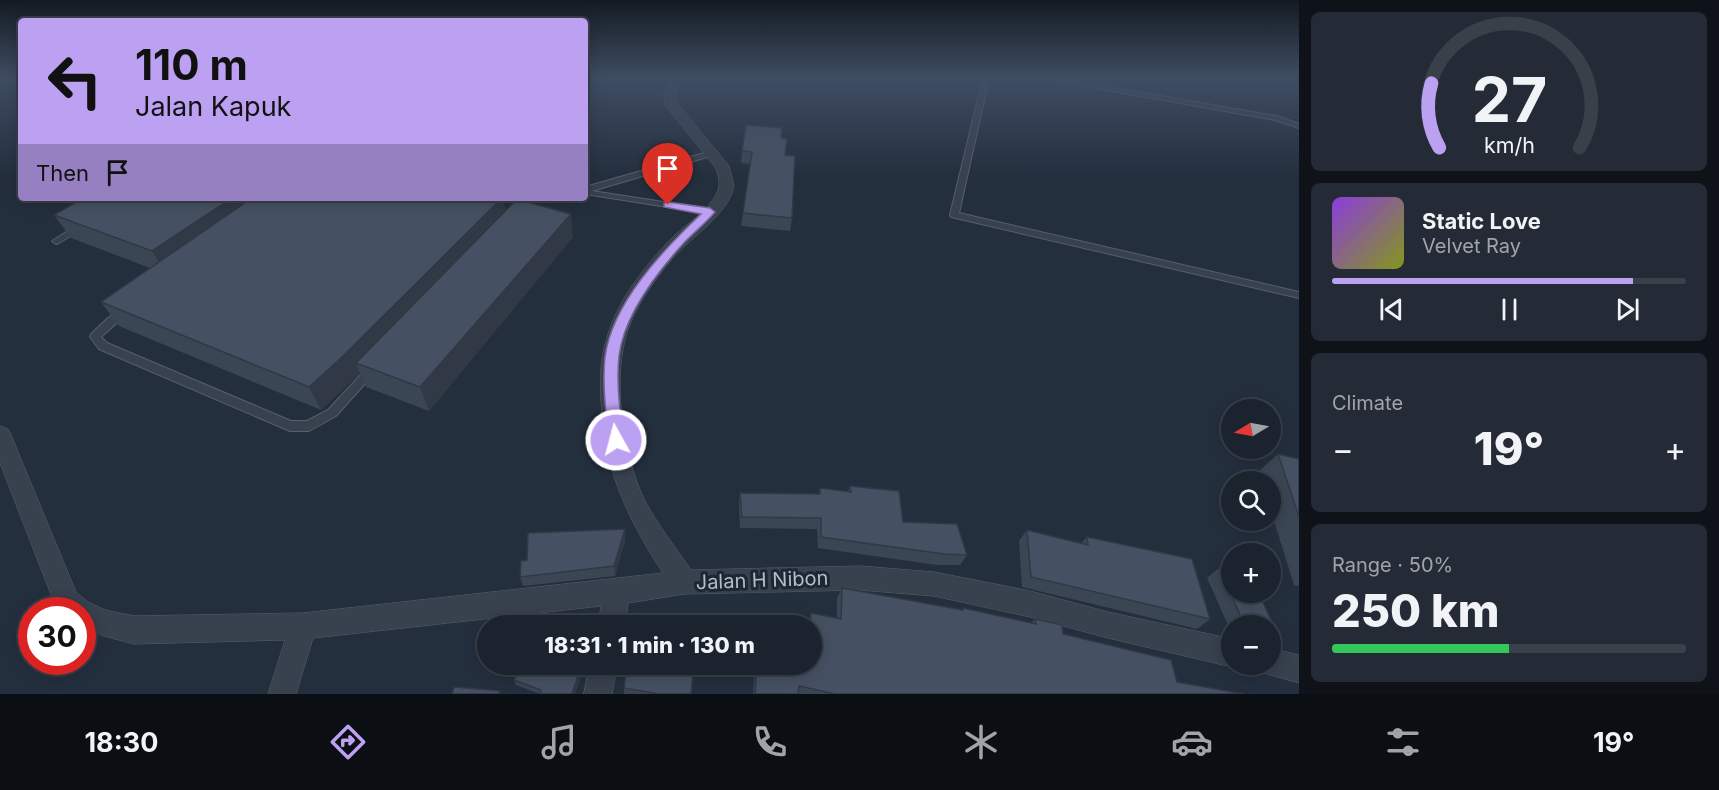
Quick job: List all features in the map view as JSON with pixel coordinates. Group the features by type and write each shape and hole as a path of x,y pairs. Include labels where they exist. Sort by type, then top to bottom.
{"street":[{"name":"Jalan H Nibon","path":"676,110 722,166 727,184 725,192 710,212 678,242 637,294 624,320 612,355 611,395 622,468 633,500 684,582 860,578 934,584 1030,604 1108,625 1221,651"},
{"path":"0,435 64,597"},
{"path":"96,619 134,630 303,626 617,592 684,582"},
{"path":"613,615 617,592"},
{"path":"282,694 303,626"},
{"path":"1281,665 1299,669"},
{"path":"598,694 602,675"}],"lane":[{"path":"978,110 954,215 1299,295"},
{"path":"1232,110 1277,118 1299,126"},
{"path":"588,190 711,153"},
{"path":"588,192 710,212"},
{"path":"512,201 520,206"},
{"path":"56,242 92,220"},
{"path":"131,306 95,337 103,346 290,426 309,426 332,413 381,361"}],"building":[{"path":"746,125 782,128 781,138 787,139 785,155 795,156 792,218 743,213 752,152 742,151"},
{"path":"78,201 227,201 152,251 54,215"},
{"path":"248,201 499,201 309,387 101,302"},
{"path":"515,201 524,201 571,214 420,387 356,363"},
{"path":"1281,455 1299,459 1299,517 1280,459"},
{"path":"850,486 899,491 903,522 957,524 967,555 944,554 821,537 821,518 742,517 740,493 820,494 820,488 851,492"},
{"path":"625,529 614,566 520,577 521,561 527,560 528,533"},
{"path":"1027,530 1088,545 1087,537 1192,559 1210,619 1031,577"},
{"path":"842,588 963,610 963,608 1036,624 1035,619 1062,625 1063,634 1171,660 1177,682 1244,694 835,694 799,686 798,694 755,694 756,675 822,675 822,615 841,619"},
{"path":"1235,603 1263,603 1269,615 1240,615"},
{"path":"633,613 661,615 633,615"},
{"path":"516,675 578,675 572,694 540,694 541,690 514,680"},
{"path":"626,675 693,675 691,694 659,694 624,688"},
{"path":"454,687 500,691 499,694 452,694"}],"route":[{"path":"616,440 611,395 612,355 624,320 646,280 678,242 710,212 668,205"}]}
